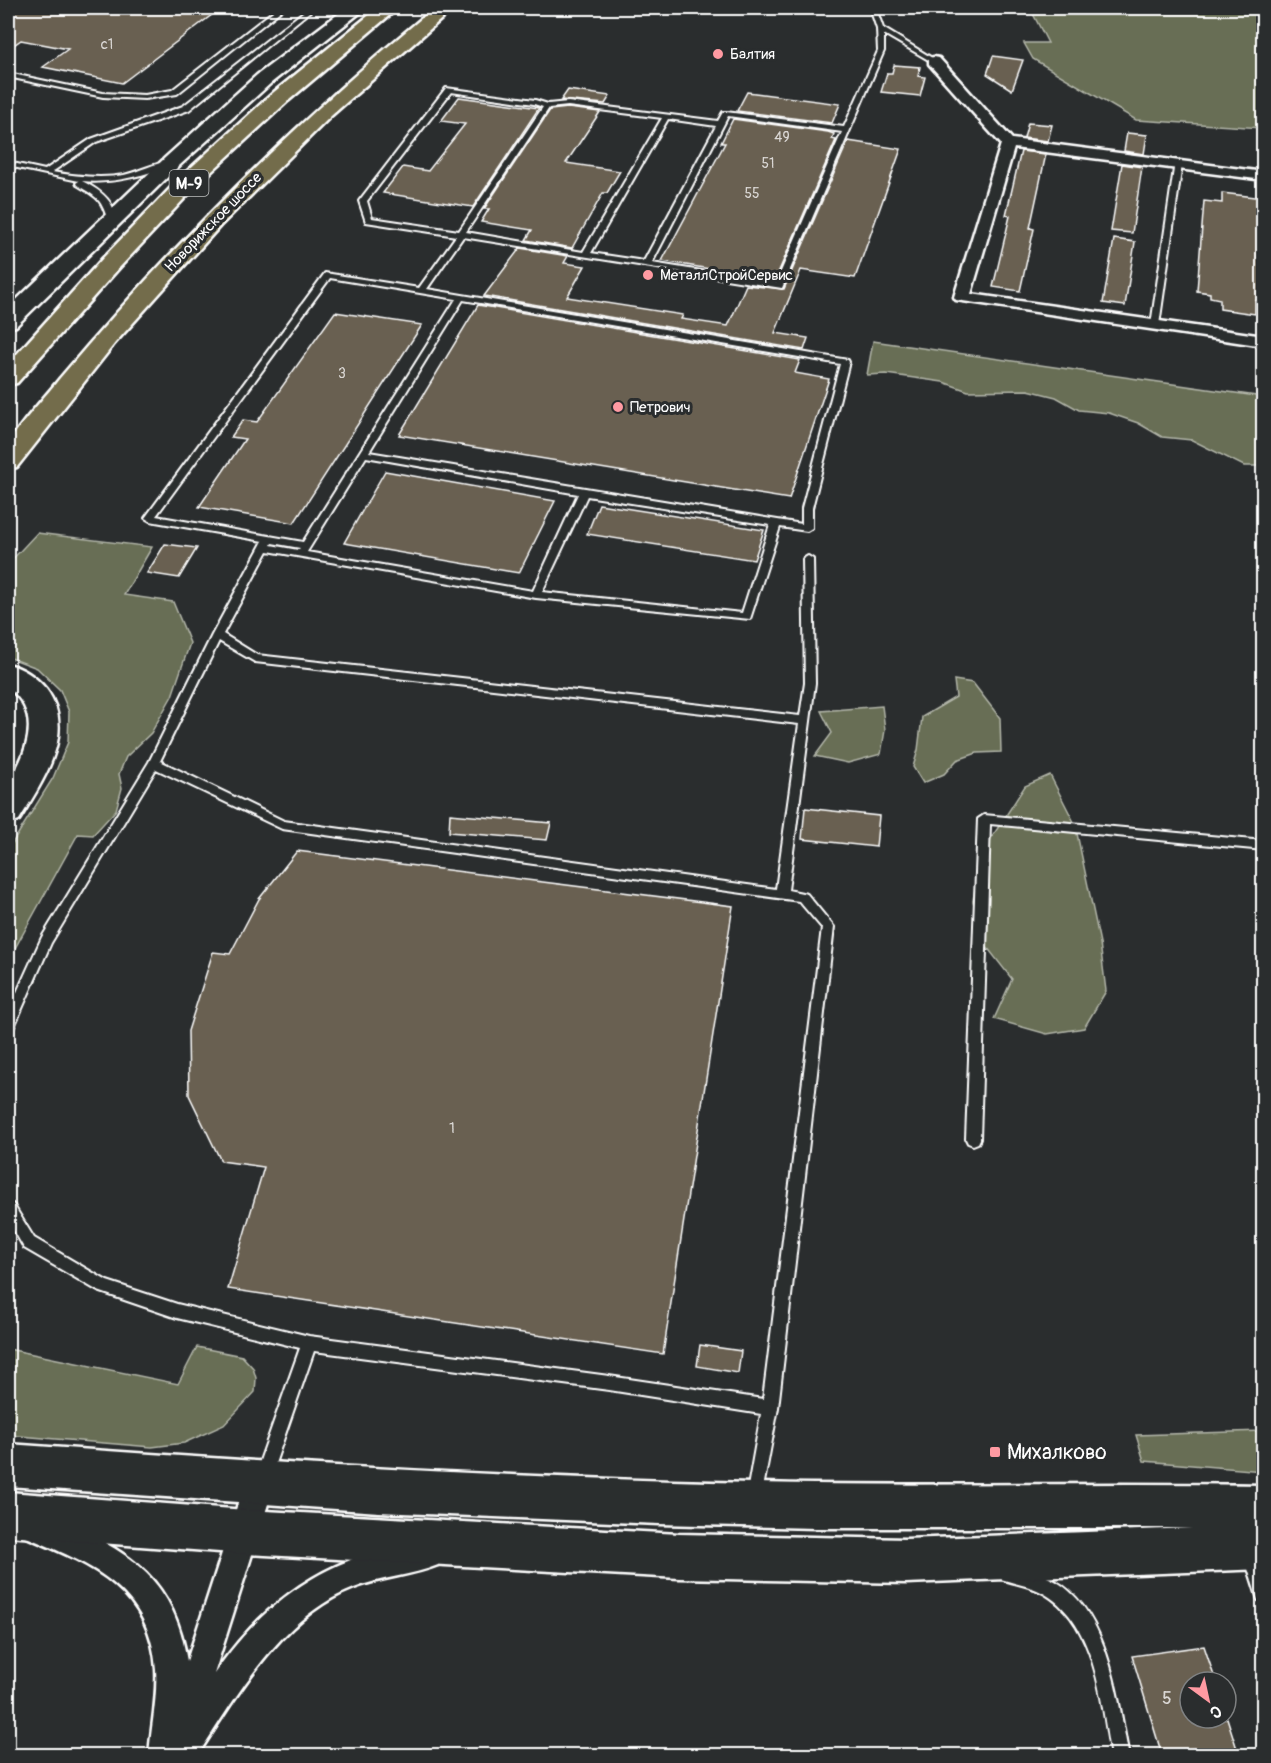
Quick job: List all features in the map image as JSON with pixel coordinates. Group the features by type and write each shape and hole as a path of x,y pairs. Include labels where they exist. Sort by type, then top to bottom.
{"highway":[{"name":"М-9","path":"8,378 107,268 218,154 282,95 388,8"},
{"name":"Новорижское шоссе","path":"8,461 186,247 355,82 445,8"}],"street":[{"path":"8,321 174,161 264,79 357,8"},
{"path":"934,61 1008,143 1263,176"},
{"path":"1008,143 962,297 1263,341"},
{"path":"8,674 25,683 38,698 45,717 45,736 39,755 8,812"},
{"path":"8,1466 259,1485 753,1505 1143,1504 1263,1507"},
{"path":"171,1755 246,1532 259,1485"},
{"path":"8,1514 246,1532 679,1556 906,1561 1257,1548"},
{"path":"8,1514 119,1565 147,1592 164,1624 172,1668 165,1755"},
{"path":"178,1755 250,1650 278,1618 308,1595 345,1576 462,1545"}],"lane":[{"path":"8,75 103,95 145,97 174,92 281,8"},
{"path":"46,173 80,147 102,136 163,119 186,108 311,8"},
{"path":"721,124 568,104 547,106 535,102 449,90 363,201 369,220 779,286 881,51 880,30 875,14 878,8"},
{"path":"880,30 934,61"},
{"path":"421,291 547,106"},
{"path":"647,264 726,114 847,130"},
{"path":"586,254 666,117"},
{"path":"8,164 76,180 100,182 125,178 174,161"},
{"path":"1155,325 1178,164"},
{"path":"76,180 101,195 111,208 112,221"},
{"path":"363,454 807,528 807,508 845,362 328,275 150,518 266,543 536,595 746,617 776,523"},
{"path":"304,550 461,297"},
{"path":"536,595 584,492"},
{"path":"8,1025 46,941 154,763 217,635 266,543"},
{"path":"781,894 810,683 808,559"},
{"path":"217,635 255,658 805,722"},
{"path":"154,763 282,825 803,897 828,927 770,1408 753,1505"},
{"path":"973,1139 984,819 1263,846"},
{"path":"8,1208 30,1243 103,1286 177,1311 309,1343 609,1383 770,1408"},
{"path":"259,1485 309,1343"},
{"path":"1257,1548 1263,1594"},
{"path":"960,1558 1051,1588 1071,1602 1085,1624 1100,1663 1120,1755"}],"green space":[{"path":"1030,8 1263,8 1263,128 1136,120 1033,59 1024,43 1048,43"},
{"path":"873,341 1263,397 1263,466 1244,466 1192,440 1162,437 1138,423 1109,413 1079,410 1056,397 1028,390 968,391 943,382 886,374 867,375"},
{"path":"37,533 152,547 124,595 173,602 190,643 172,696 151,733 126,757 119,774 122,788 116,810 93,835 78,834 8,961 8,850 53,778 68,742 69,712 60,690 37,668 8,657 8,564"},
{"path":"954,680 973,683 1000,718 1001,752 977,753 957,760 944,774 923,783 913,767 918,750 922,717 956,697"},
{"path":"882,706 885,730 881,754 848,763 815,756 832,733 821,711"},
{"path":"1050,775 1075,824 1100,943 1106,991 1084,1028 1047,1034 994,1019 1012,979 983,942 973,901 979,857 1025,786"},
{"path":"197,1347 242,1356 253,1368 256,1378 255,1392 224,1425 184,1443 152,1447 8,1435 8,1349 178,1384"},
{"path":"1263,1431 1263,1471 1144,1461 1136,1435"}],"building":[{"path":"8,8 221,8 122,83 43,67 68,49 21,40 8,49"},
{"path":"993,56 1023,60 1012,90 987,74"},
{"path":"894,65 920,67 918,76 925,77 920,96 881,92 887,73 892,73"},
{"path":"568,90 610,96 605,104 561,100"},
{"path":"747,92 840,104 832,123 737,111"},
{"path":"459,97 539,108 473,207 383,193 403,167 428,171 465,124 441,121"},
{"path":"568,108 600,112 566,163 620,171 607,193 603,193 572,248 526,240 532,230 481,222 489,209 484,209 550,110"},
{"path":"733,119 828,132 834,134 832,139 836,140 775,280 662,261 725,143 721,143"},
{"path":"1028,123 1052,125 1048,141 1024,138"},
{"path":"1127,133 1147,135 1144,154 1124,151"},
{"path":"848,141 901,149 855,278 801,270 775,333 808,338 804,350 484,296 520,248 568,256 564,263 585,266 567,297 683,315 681,319 728,326 746,285 784,289"},
{"path":"1021,151 1046,154 1030,228 1034,229 1020,291 993,287 1010,216 1006,215"},
{"path":"1122,164 1142,167 1132,233 1111,231"},
{"path":"1222,193 1263,198 1263,302 1255,301 1255,314 1220,309 1220,299 1210,297 1210,293 1197,291 1204,201 1222,203"},
{"path":"1114,239 1135,242 1125,306 1103,303"},
{"name":"Петрович","path":"478,305 800,360 795,373 829,379 789,499 399,435"},
{"path":"335,312 422,325 294,523 199,507 245,439 231,437 243,420 257,422"},
{"path":"385,471 555,501 519,573 344,543"},
{"path":"599,504 764,530 754,560 587,534"},
{"path":"165,544 197,548 179,578 147,573"},
{"path":"805,808 879,816 876,847 802,839"},
{"path":"450,814 551,823 547,840 449,832"},
{"path":"297,851 733,906 663,1354 228,1289 264,1167 221,1161 189,1095 188,1031 213,952 230,954 259,899"},
{"path":"700,1345 741,1351 738,1373 697,1366"},
{"path":"1204,1646 1212,1670 1178,1670 1178,1730 1231,1730 1239,1755 1162,1755 1132,1656"}],"place":[{"name":"Балтия","path":"718,54"},
{"name":"МеталлСтройСервис","path":"648,275"},
{"name":"Петрович","path":"618,407"},
{"name":"Михалково","path":"995,1452"}]}
